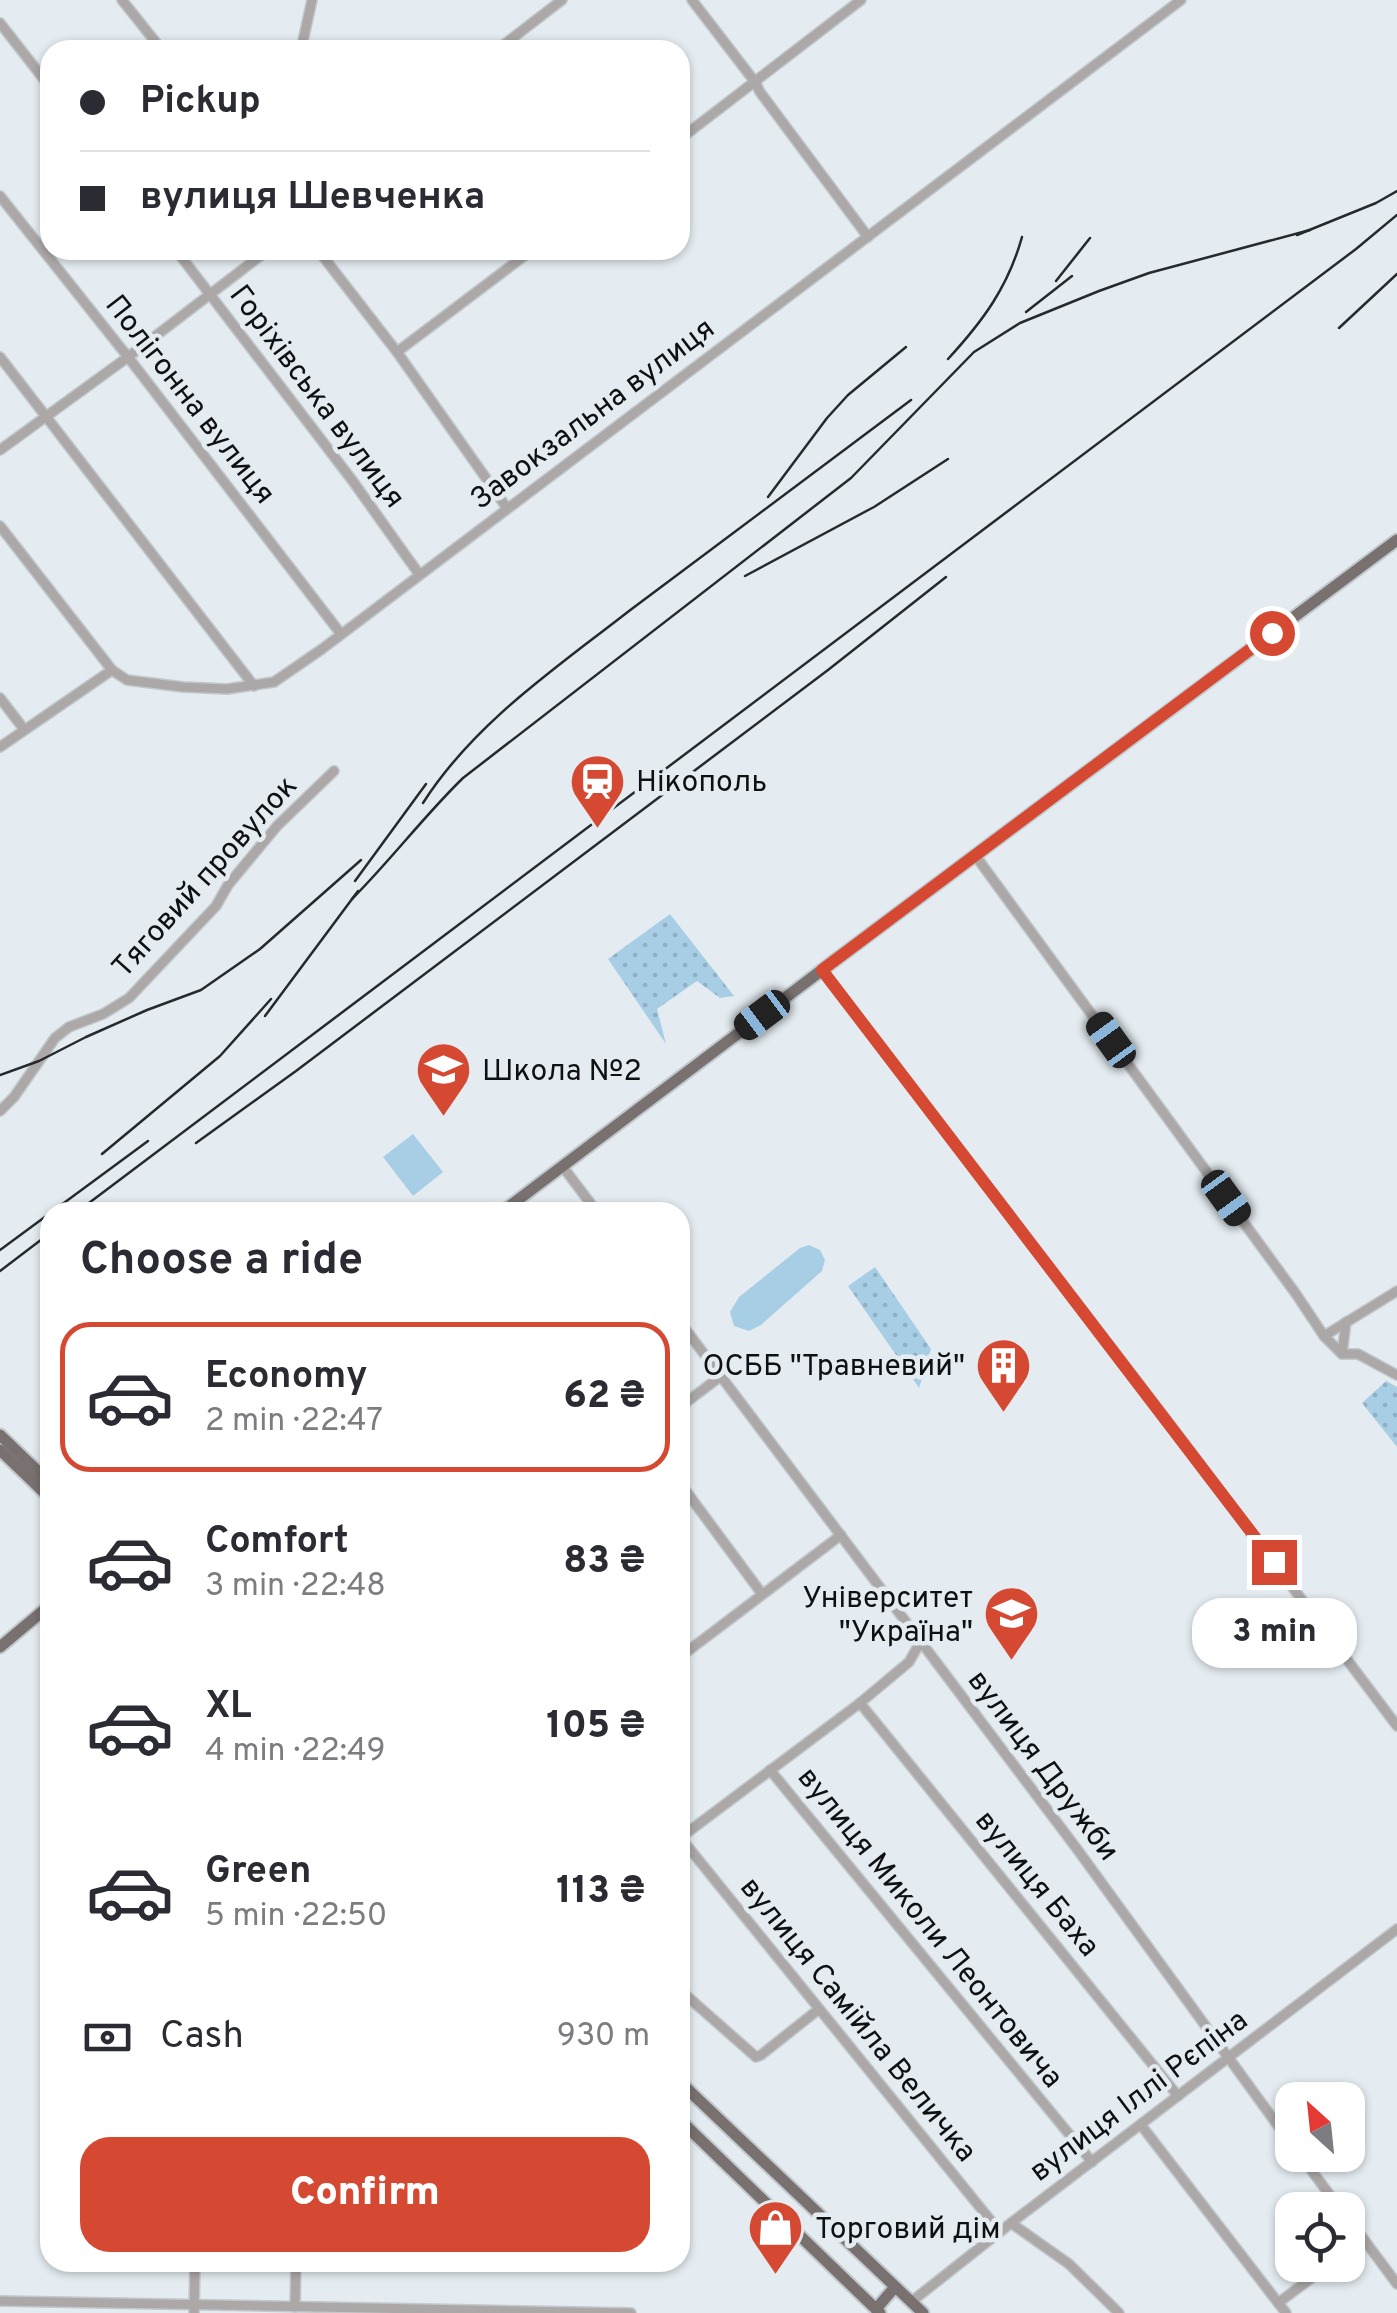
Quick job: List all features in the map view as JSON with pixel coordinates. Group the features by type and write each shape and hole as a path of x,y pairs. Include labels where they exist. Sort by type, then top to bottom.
{"main road":[{"path":"515,1202 1397,540"},
{"path":"0,1435 40,1473"},
{"path":"0,1450 40,1488"},
{"path":"0,1647 40,1613"},
{"path":"690,2091 923,2313"},
{"path":"690,2130 878,2311 896,2287"}],"street":[{"path":"122,0 154,40"},
{"path":"511,40 562,0"},
{"path":"692,0 868,237"},
{"path":"690,131 861,0"},
{"name":"Завокзальна вулиця","path":"112,670 127,680 183,688 227,689 274,682 1181,0"},
{"path":"303,40 310,1"},
{"path":"0,22 40,74"},
{"name":"Полігонна вулиця","path":"0,196 40,246"},
{"name":"Полігонна вулиця","path":"51,260 341,634"},
{"name":"Горіхівська вулиця","path":"184,260 420,574"},
{"path":"0,450 255,260"},
{"path":"326,260 397,352 507,508"},
{"path":"397,352 519,260"},
{"path":"0,357 254,686"},
{"path":"0,526 112,670 0,746"},
{"path":"0,698 23,728"},
{"name":"Тяговий провулок","path":"0,1110 14,1098 55,1038 130,998 216,906 228,885 278,826 334,770"},
{"path":"976,854 1324,1336 1342,1354 1358,1354 1397,1375"},
{"path":"822,970 1397,1726"},
{"path":"563,1166 590,1202"},
{"path":"1324,1336 1397,1291"},
{"path":"1342,1354 1346,1322"},
{"name":"вулиця Дружби","path":"690,1335 1068,1836 1275,2121"},
{"path":"690,1400 721,1376"},
{"path":"690,1497 762,1594"},
{"path":"690,1648 841,1536"},
{"path":"690,1830 860,1703 909,1662 921,1642"},
{"name":"вулиця Баха","path":"860,1703 1178,2096"},
{"name":"вулиця Миколи Леонтовича","path":"770,1770 1092,2162"},
{"name":"вулиця Самійла Величка","path":"690,1850 1000,2232"},
{"name":"вулиця Іллі Рєпіна","path":"911,2302 1397,1929"},
{"path":"690,1999 756,2057 819,2010"},
{"path":"1141,2124 1286,2313"},
{"path":"1011,2223 1069,2264 1119,2313"},
{"path":"1365,2243 1397,2284"},
{"path":"194,2308 195,2272"},
{"path":"295,2307 296,2272"},
{"path":"1278,2303 1306,2282"},
{"path":"0,2301 64,2308 295,2307 631,2313"}],"shaded area":[{"path":"670,914 734,996 720,998 697,981 657,1009 666,1044 608,959"},
{"path":"413,1134 443,1172 413,1196 383,1157"},
{"path":"809,1245 820,1250 825,1260 822,1271 761,1325 749,1331 734,1326 730,1312 739,1297"},
{"path":"875,1267 931,1349 919,1388 848,1286"},
{"path":"1386,1381 1397,1387 1397,1447 1362,1403"}],"railway":[{"path":"1297,235 1397,191"},
{"path":"90,1202 1397,215"},
{"path":"352,899 463,778 851,478 974,352 1020,323 1099,291 1149,273 1310,230"},
{"path":"948,359 993,302 1022,237"},
{"path":"1056,281 1090,238"},
{"path":"1339,328 1397,274"},
{"path":"1026,312 1072,276"},
{"path":"768,497 848,395 906,347"},
{"path":"423,803 466,747 545,676 911,400"},
{"path":"745,576 874,507 948,459"},
{"path":"196,1143 828,670 946,577"},
{"path":"355,881 426,784"},
{"path":"0,1075 201,990 260,949 361,860"},
{"path":"265,1016 358,891"},
{"path":"102,1154 220,1056 271,999"},
{"path":"65,1202 148,1141"},
{"path":"0,1250 40,1221"},
{"path":"0,1271 40,1241"}],"place":[{"name":"Нікополь","path":"597,830"},
{"name":"Школа №2","path":"443,1119"},
{"name":"ОСББ \"Травневий\"","path":"1004,1414"},
{"name":"Університет \"Україна\"","path":"1012,1663"},
{"name":"Торговий дім","path":"776,2277"}],"route":[{"path":"1272,633 822,970 1274,1562"}]}
